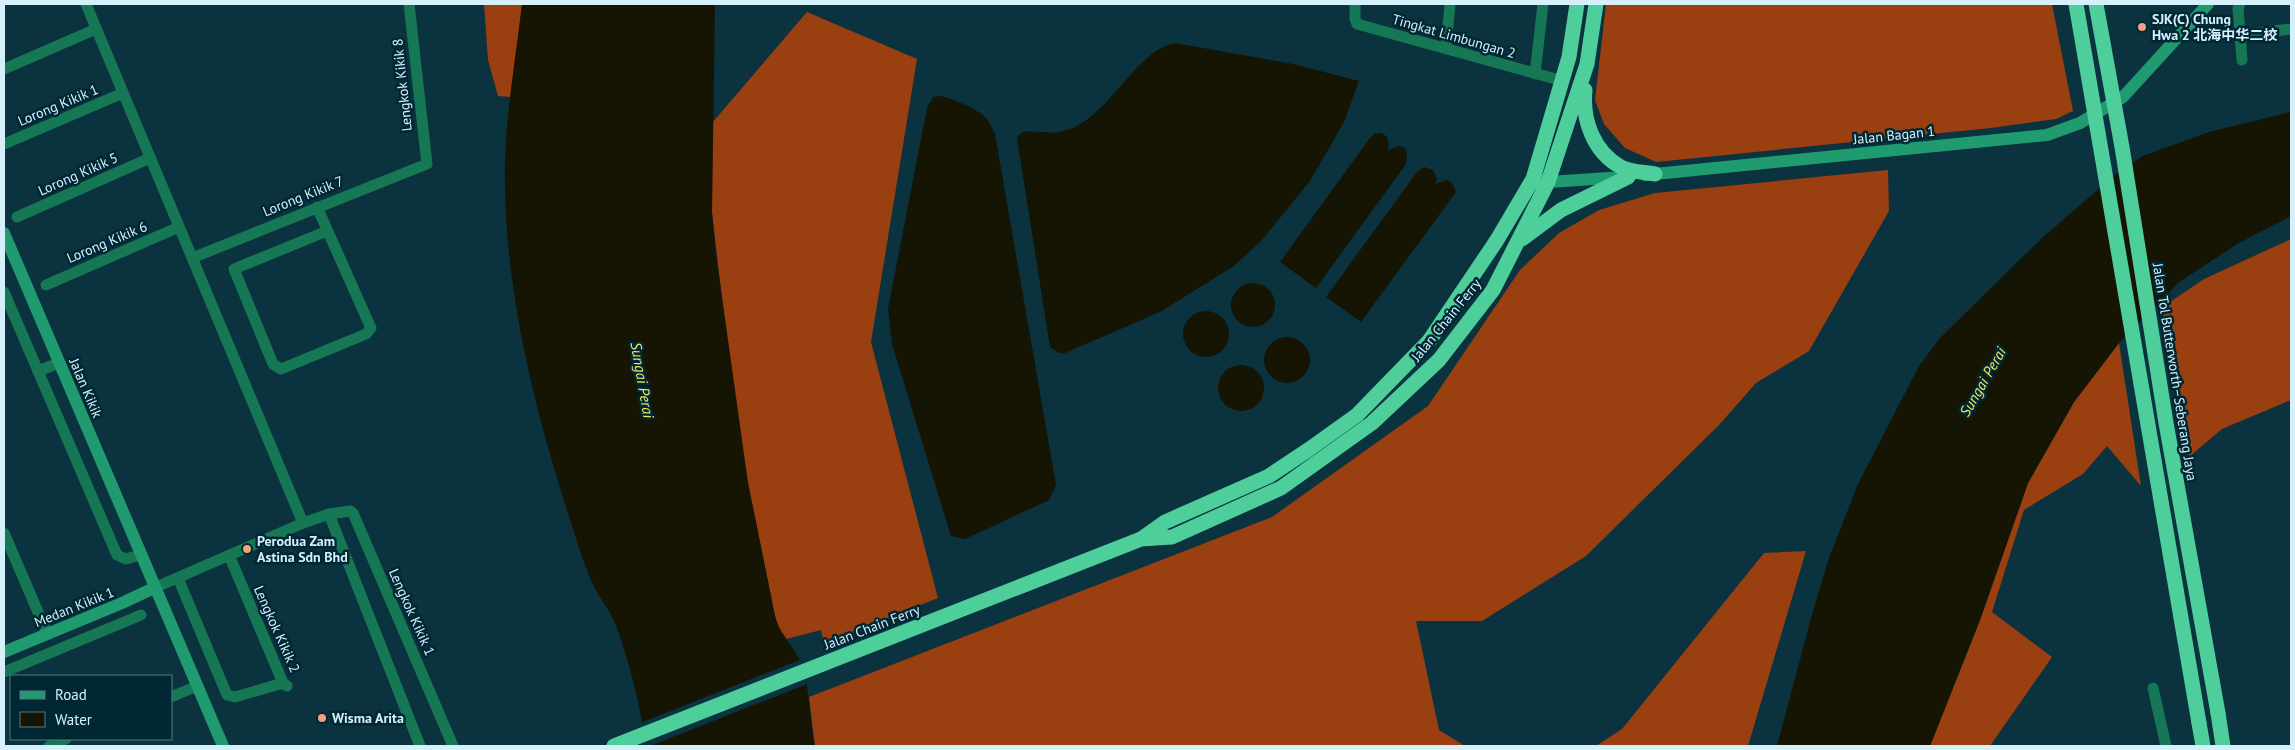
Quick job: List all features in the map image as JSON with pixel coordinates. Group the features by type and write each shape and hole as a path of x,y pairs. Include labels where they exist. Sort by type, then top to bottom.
{"highway":[{"name":"Jalan Chain Ferry","path":"614,746 1141,539 1165,522 1269,476 1357,415 1429,341 1497,240 1533,179 1563,81 1572,45 1577,4"},
{"name":"Jalan Chain Ferry","path":"1141,539 1172,536 1281,488 1372,423 1439,360 1493,290 1520,242 1548,182 1587,64 1596,4"},
{"path":"2076,4 2203,746"},
{"name":"Jalan Tol Butterworth–Seberang Jaya","path":"2096,4 2122,147 2166,423 2223,746"},
{"path":"1587,64 1583,107 1587,124 1598,147 1622,168 1655,174"},
{"path":"1520,242 1561,210 1628,177"}],"street":[{"path":"86,4 303,523"},
{"name":"Lengkok Kikik 8","path":"409,4 427,164"},
{"name":"Tingkat Limbungan 2","path":"1355,4 1357,24 1446,47 1563,81"},
{"path":"1446,47 1450,4"},
{"path":"1535,74 1543,4"},
{"name":"Jalan Bagan 1","path":"1533,179 1548,182 1628,177 1887,152 2055,132 2092,116 2123,97 2208,4"},
{"path":"2240,4 2238,8 2242,60"},
{"path":"4,68 96,29"},
{"path":"2240,35 2291,30"},
{"name":"Lorong Kikik 1","path":"4,144 123,93"},
{"name":"Lorong Kikik 5","path":"17,217 150,158"},
{"name":"Lorong Kikik 7","path":"192,258 427,164"},
{"path":"317,207 371,328 366,334 281,369 273,364 234,269 327,231"},
{"name":"Lorong Kikik 6","path":"46,285 179,228"},
{"name":"Jalan Kikik","path":"4,233 223,746"},
{"path":"4,292 117,556 126,559 140,555"},
{"path":"38,371 59,363"},
{"name":"Lengkok Kikik 1","path":"154,588 303,523 344,510 352,513 453,746"},
{"path":"329,514 420,746"},
{"path":"4,533 47,633"},
{"name":"Lengkok Kikik 2","path":"178,578 227,695 235,698 285,684 229,555"},
{"name":"Medan Kikik 1","path":"4,652 154,588"},
{"path":"122,603 129,621"},
{"path":"4,672 141,615"},
{"path":"172,697 197,686"},
{"path":"2153,688 2166,746"},
{"path":"49,746 64,740"}],"shaded area":[{"path":"484,4 522,4 511,97 498,96 488,60"},
{"path":"1606,4 2052,4 2073,111 2056,119 1991,128 1656,162 1625,148 1604,124 1595,100"},
{"path":"807,12 917,59 871,342 938,598 824,643 821,630 786,639 778,627 775,616 748,483 731,376 712,213 712,123"},
{"path":"1888,170 1889,211 1809,351 1756,383 1719,425 1586,556 1482,621 1416,621 1439,730 1465,746 815,746 809,697 1272,517 1428,406 1520,270 1559,233 1599,210 1655,193"},
{"path":"2291,239 2291,400 2222,429 2189,457 2161,308 2204,279"},
{"path":"2119,343 2141,486 2107,446 2083,474 2024,510 1992,612 2052,657 1990,746 1930,746 1980,620 2028,483 2074,402"},
{"path":"1806,551 1748,746 1596,746 1622,729 1764,553"}],"water":[{"name":"Sungai Perai","path":"522,4 715,4 712,213 717,261 748,483 777,623 796,653 805,676 815,746 647,746 634,684 620,638 613,619 587,571 559,485 534,395 516,303 509,257 505,164 509,104"},
{"path":"1175,43 1293,64 1359,81 1344,122 1310,181 1261,241 1234,266 1160,312 1065,353 1059,353 1050,347 1017,138 1022,132 1060,132 1075,127 1101,108 1149,56"},
{"path":"939,96 970,107 981,114 988,121 995,134 1056,485 1049,500 965,539 951,536 892,344 888,309 927,108 933,97"},
{"name":"Sungai Perai","path":"2291,112 2291,216 2237,244 2178,283 2119,343 2074,402 2028,483 1980,620 1930,746 1777,746 1829,558 1858,484 1919,366 1940,338 2042,238 2116,174 2143,156 2209,132"},
{"path":"1381,133 1388,140 1388,150 1399,146 1405,148 1407,153 1406,164 1316,288 1280,262 1370,138 1374,134"},
{"path":"1424,167 1433,170 1437,179 1435,184 1447,180 1452,183 1456,192 1361,322 1326,297 1417,172"},
{"path":"1257,283 1269,289 1274,296 1274,314 1269,321 1262,326 1249,327 1241,324 1234,317 1231,301 1234,293 1241,286"},
{"path":"1206,311 1219,315 1225,321 1229,334 1225,347 1219,353 1206,357 1193,353 1187,347 1183,334 1187,321 1193,315"},
{"path":"1282,337 1292,337 1306,347 1310,360 1306,373 1300,379 1292,383 1282,383 1268,373 1264,365 1264,355 1274,341"},
{"path":"1241,365 1254,369 1260,375 1264,388 1260,401 1254,407 1241,411 1228,407 1222,401 1218,388 1222,375 1228,369"}],"pier":[{"path":"802,659 810,683 650,746 644,746 640,723"}],"place":[{"name":"SJK(C) Chung Hwa 2 北海中华二校","path":"2142,27"},
{"name":"Perodua Zam Astina Sdn Bhd","path":"247,549"},
{"name":"Wisma Arita","path":"322,718"}]}
